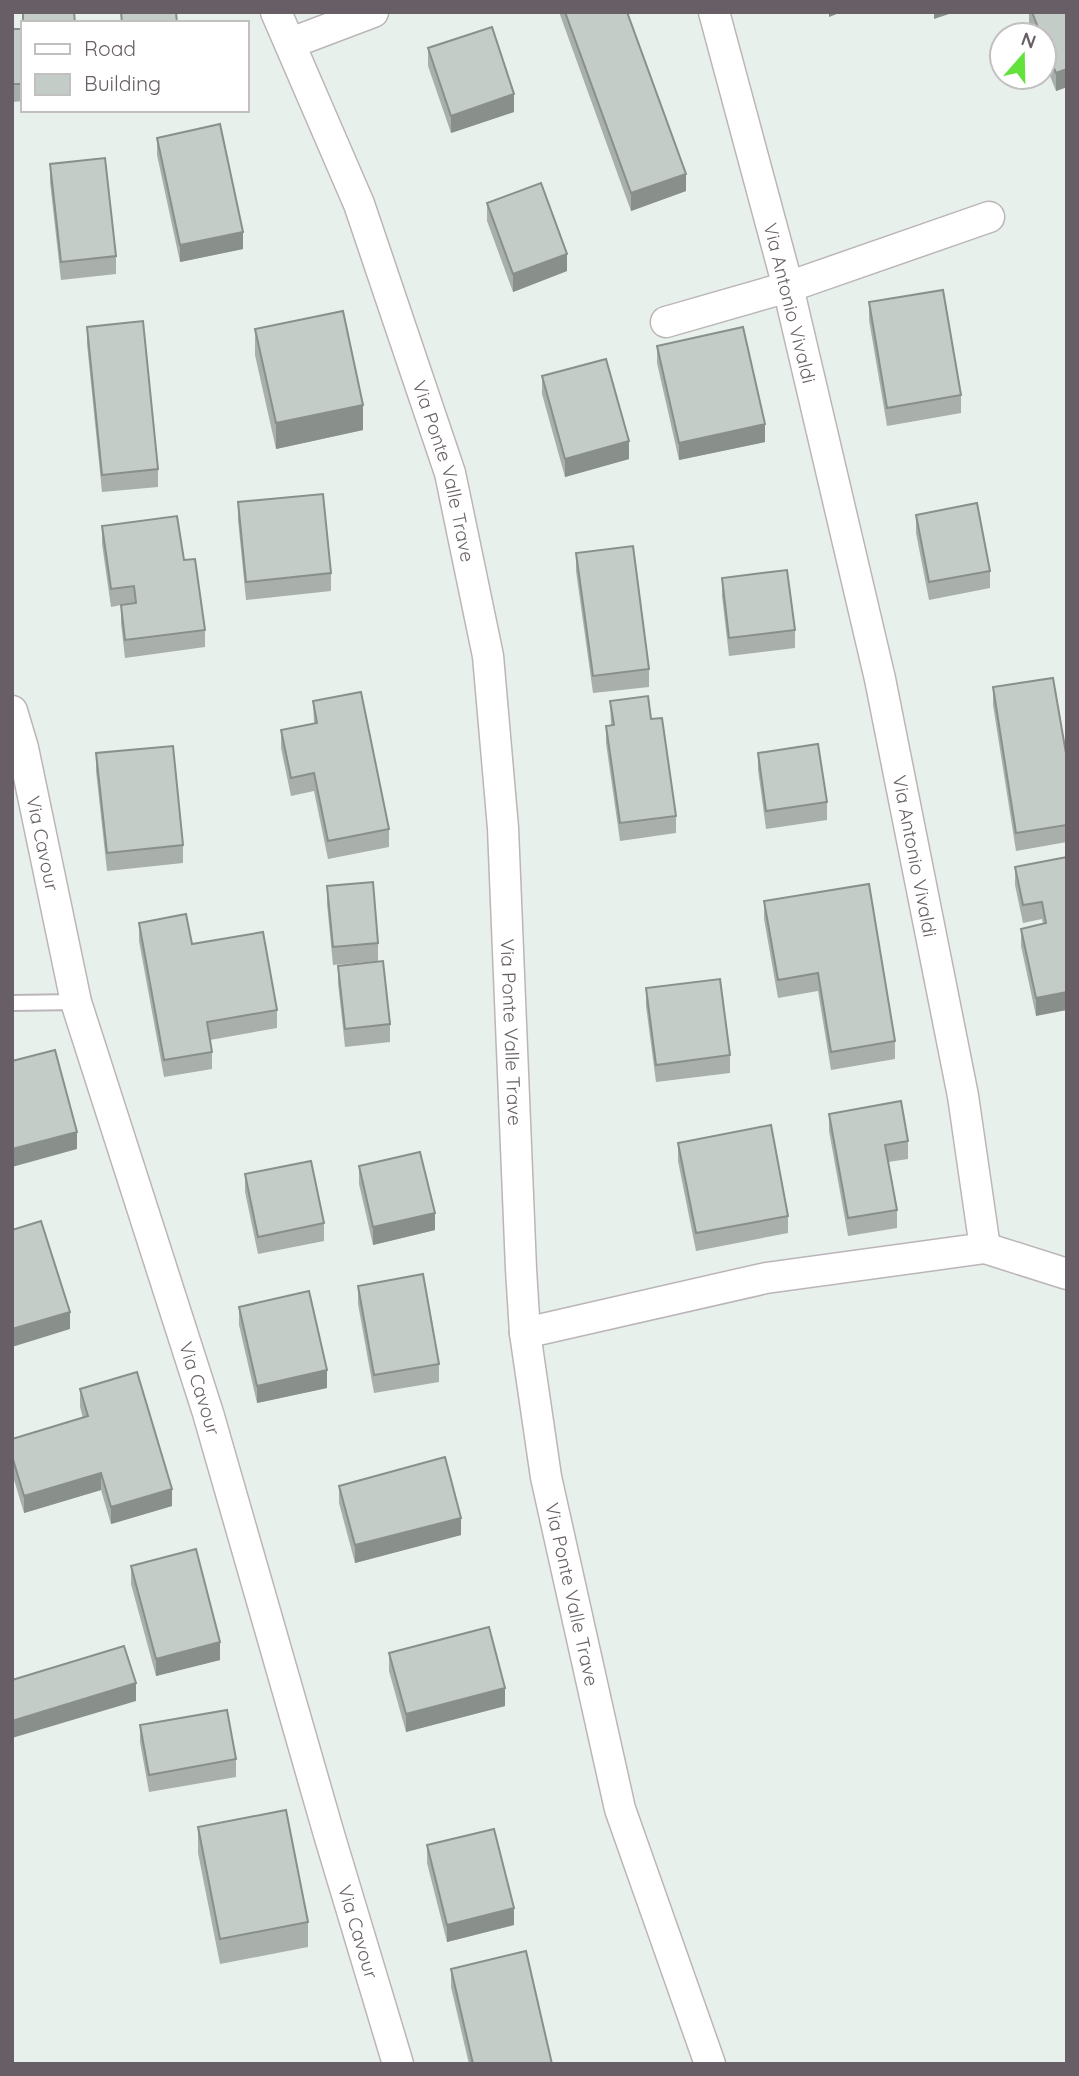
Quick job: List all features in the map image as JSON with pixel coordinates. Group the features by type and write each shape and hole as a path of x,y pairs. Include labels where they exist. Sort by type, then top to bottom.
{"street":[{"name":"Via Ponte Valle Trave","path":"276,12 359,204 450,474 488,656 503,828 525,1333 546,1477 620,1809 710,2064"},
{"path":"291,43 373,12"},
{"name":"Via Antonio Vivaldi","path":"714,12 788,287 880,679 963,1096 985,1248"},
{"path":"666,321 788,287 989,217"},
{"name":"Via Cavour","path":"12,711 23,748 76,1002 208,1413 398,2064"},
{"path":"525,1333 766,1278 985,1248 1067,1274"}],"lane":[{"path":"12,1003 76,1002"}],"building":[{"path":"23,12 74,12 75,21 23,21"},
{"path":"121,12 176,12 177,21 122,21"},
{"path":"565,12 627,12 686,174 631,193"},
{"path":"1032,12 1067,12 1067,69 1058,72 1058,21 1036,21"},
{"path":"492,27 514,94 451,116 428,48"},
{"path":"12,29 21,29 21,84 12,84"},
{"path":"220,124 243,232 180,245 157,138"},
{"path":"105,158 116,256 61,262 50,164"},
{"path":"541,183 567,254 513,274 487,203"},
{"path":"943,290 961,395 887,408 869,302"},
{"path":"343,311 363,405 276,423 255,329"},
{"path":"143,321 158,469 102,475 87,327"},
{"path":"743,327 765,424 679,443 657,346"},
{"path":"606,359 629,441 565,459 542,376"},
{"path":"323,494 331,573 246,582 238,502"},
{"path":"977,503 990,571 929,582 916,515"},
{"path":"177,516 184,560 195,559 205,630 125,640 121,605 136,603 134,586 111,589 102,526"},
{"path":"633,546 649,669 593,676 576,553"},
{"path":"787,570 795,630 729,638 722,578"},
{"path":"1053,678 1067,759 1067,825 1016,833 993,687"},
{"path":"361,692 389,829 328,841 314,773 291,778 281,730 317,723 313,701"},
{"path":"648,696 651,719 662,718 676,816 620,823 606,726 614,725 610,701"},
{"path":"818,744 827,802 766,811 758,753"},
{"path":"173,746 183,845 107,853 96,753"},
{"path":"1067,857 1067,992 1036,998 1021,929 1046,923 1042,902 1023,905 1015,867"},
{"path":"373,882 378,943 333,947 327,886"},
{"path":"869,884 895,1041 831,1052 818,973 778,980 764,901"},
{"path":"186,914 192,944 263,932 277,1010 207,1022 212,1052 164,1060 139,923"},
{"path":"383,961 390,1024 345,1029 338,966"},
{"path":"720,979 730,1055 656,1065 646,988"},
{"path":"55,1050 77,1132 12,1149 12,1061"},
{"path":"901,1101 908,1141 885,1145 897,1210 848,1218 829,1114"},
{"path":"771,1125 788,1216 696,1233 678,1143"},
{"path":"420,1152 435,1213 373,1227 359,1166"},
{"path":"311,1161 324,1223 258,1237 245,1174"},
{"path":"41,1221 70,1312 12,1329 12,1230"},
{"path":"423,1274 439,1364 374,1375 358,1286"},
{"path":"309,1291 327,1370 257,1386 239,1307"},
{"path":"137,1372 172,1489 111,1507 101,1473 24,1496 12,1456 12,1439 88,1416 80,1389"},
{"path":"445,1457 461,1518 355,1545 339,1486"},
{"path":"196,1549 220,1642 156,1659 131,1566"},
{"path":"489,1627 505,1688 406,1714 389,1653"},
{"path":"124,1646 136,1683 12,1721 12,1680"},
{"path":"227,1710 236,1759 149,1775 140,1725"},
{"path":"286,1810 308,1922 220,1939 198,1827"},
{"path":"494,1829 514,1908 447,1925 427,1845"},
{"path":"526,1951 552,2064 473,2064 451,1969"}]}
